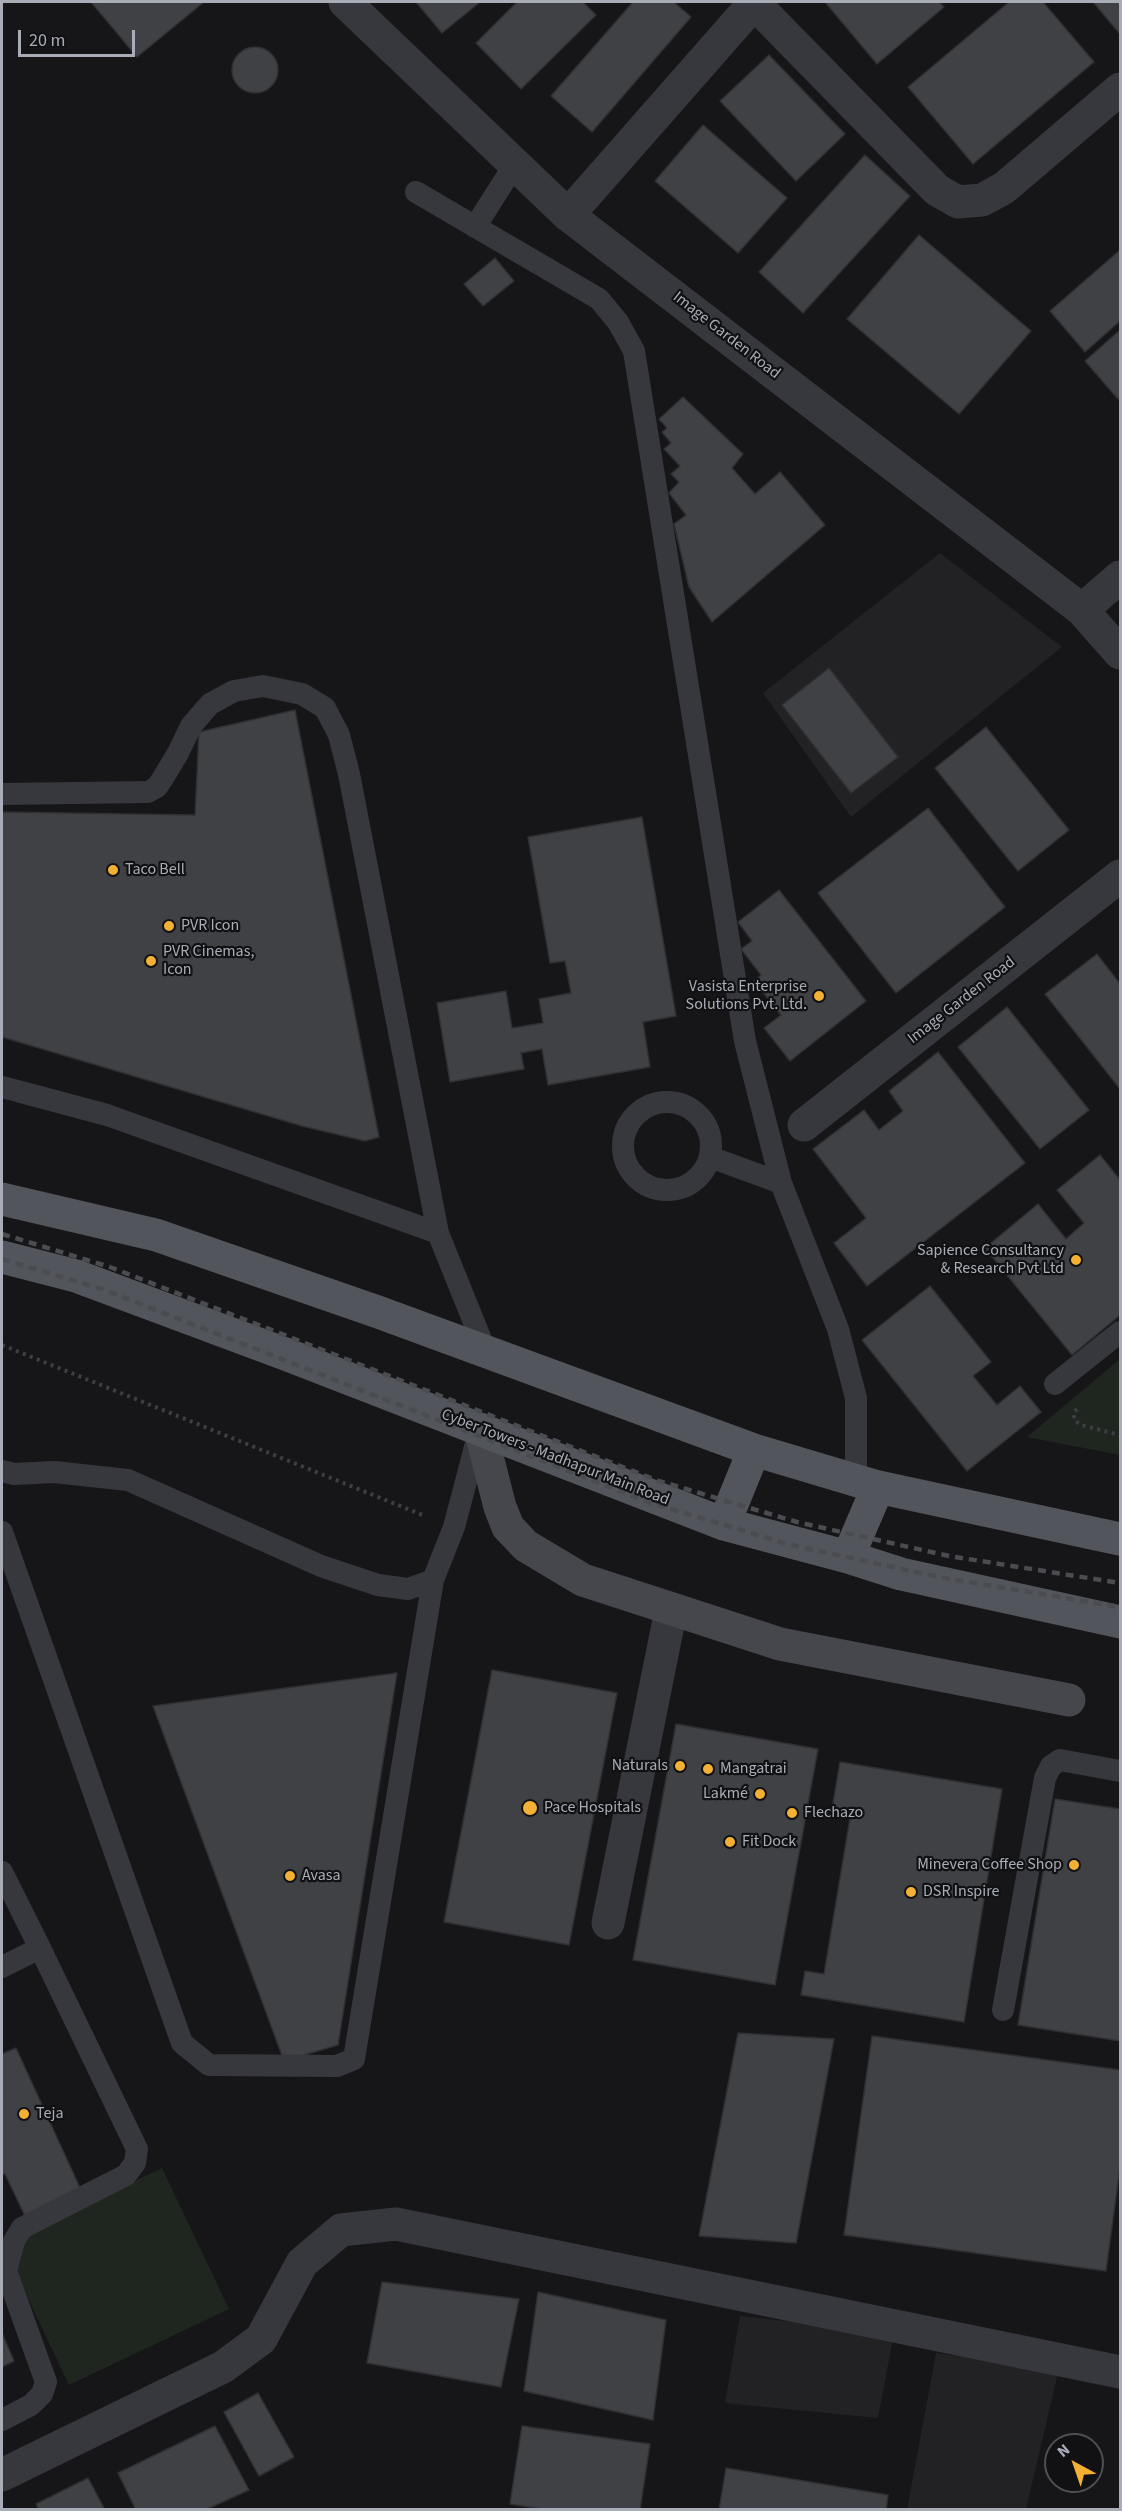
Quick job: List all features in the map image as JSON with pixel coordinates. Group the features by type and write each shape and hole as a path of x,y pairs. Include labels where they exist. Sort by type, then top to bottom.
{"main road":[{"path":"2,1199 156,1235 754,1450 867,1483 1120,1539"},
{"name":"Cyber Towers - Madhapur Main Road","path":"2,1257 76,1276 724,1524 848,1557 900,1574 1120,1622"},
{"path":"724,1524 754,1450"},
{"path":"848,1557 867,1483"}],"street":[{"name":"Image Garden Road","path":"345,2 568,215 1082,610 1120,653"},
{"path":"568,215 754,2 937,190 958,202 982,200 1004,188 1120,89"},
{"path":"1082,610 1120,577"},
{"name":"Image Garden Road","path":"804,1125 1120,876"},
{"path":"480,1429 500,1507 508,1527 526,1546 583,1580 780,1644 1070,1700"},
{"path":"608,1923 671,1610"},
{"path":"2,2475 223,2367 261,2338 302,2263 340,2230 396,2224 1120,2372"}],"lane":[{"path":"476,227 515,164"},
{"path":"416,192 599,300 618,322 634,351 745,1041 781,1183 838,1329 856,1398 867,1483"},
{"path":"2,794 148,792 157,787 163,778 191,726 210,704 234,691 263,686 302,694 326,708 339,735 349,774 438,1233 486,1352"},
{"path":"2,1087 107,1115 438,1233"},
{"path":"710,1157 781,1183"},
{"path":"1055,1384 1120,1332"},
{"path":"2,1532 182,2043 209,2065 337,2066 354,2060 433,1580 454,1527 480,1429"},
{"path":"2,1471 14,1474 54,1472 128,1480 321,1566 378,1585 408,1589 433,1580"},
{"path":"1003,2010 1045,1778 1051,1766 1060,1760 1120,1771"},
{"path":"2,1872 137,2149 135,2163 126,2175 22,2228 14,2241 6,2271 46,2382 42,2394 31,2405 2,2420"},
{"path":"2,1967 40,1948"}],"path":[{"path":"2,1345 454,1527"},
{"path":"1084,1404 1074,1412 1074,1420 1081,1425 1120,1435"}],"shaded area":[{"path":"940,553 1062,647 851,817 763,693"},
{"path":"1120,1359 1120,1455 1027,1437"},
{"path":"162,2168 229,2309 69,2385 15,2271 22,2235"},
{"path":"740,2316 894,2333 878,2418 725,2403"},
{"path":"936,2353 1059,2369 1026,2509 907,2510"}],"building":[{"path":"91,2 204,2 137,57"},
{"path":"416,2 480,2 442,33"},
{"path":"517,2 583,2 596,15 521,89 476,43"},
{"path":"633,2 674,2 691,17 592,132 551,96"},
{"path":"825,2 939,2 944,7 877,64"},
{"path":"1009,2 1043,2 1094,62 973,164 908,87"},
{"path":"1093,2 1120,2 1120,34"},
{"path":"255,47 271,54 278,70 271,86 255,93 239,86 232,70 239,54"},
{"path":"769,55 845,134 796,181 720,101"},
{"path":"703,125 787,198 738,253 655,181"},
{"path":"865,155 910,196 803,313 759,272"},
{"path":"919,235 1031,331 959,414 847,319"},
{"path":"1120,250 1120,321 1085,352 1050,311"},
{"path":"495,258 514,281 483,306 464,284"},
{"path":"1120,330 1120,397 1118,399 1085,361"},
{"path":"683,397 743,454 732,468 755,494 780,472 825,525 712,622 689,587 674,524 686,515 669,493 679,482 671,474 680,466 664,449 671,443 662,432 667,428 659,419"},
{"path":"829,668 898,757 851,793 782,705"},
{"name":"PVR Icon","path":"295,710 379,1137 365,1141 302,1126 2,1037 2,812 195,815 199,732"},
{"path":"986,727 1069,830 1018,871 935,768"},
{"path":"928,808 1005,907 896,993 818,893"},
{"path":"642,817 676,1016 643,1022 650,1067 548,1085 542,1049 521,1053 524,1069 450,1082 437,1003 506,991 512,1028 543,1023 539,999 571,993 565,961 550,963 528,837"},
{"path":"779,890 866,1001 790,1061 764,1028 781,1015 754,981 761,975 741,949 752,941 738,922"},
{"path":"1097,954 1120,984 1120,1089 1045,994"},
{"path":"1007,1007 1089,1110 1040,1149 958,1047"},
{"path":"938,1052 1025,1163 867,1286 834,1243 866,1218 813,1149 864,1110 879,1130 903,1111 889,1091"},
{"path":"1100,1155 1120,1180 1120,1315 1072,1355 985,1248 1038,1204 1066,1239 1084,1223 1057,1190"},
{"path":"930,1286 991,1362 973,1376 997,1405 1020,1386 1041,1412 967,1471 862,1340"},
{"name":"Pace Hospitals","path":"492,1670 617,1693 569,1945 444,1922"},
{"name":"Avasa","path":"397,1673 338,2045 284,2061 153,1706"},
{"path":"676,1724 818,1749 775,1985 633,1960"},
{"name":"DSR Inspire","path":"840,1762 1002,1789 964,2022 801,1995 805,1971 824,1974 851,1812 832,1809"},
{"path":"1055,1799 1120,1809 1120,2041 1018,2025"},
{"path":"738,2033 834,2039 796,2243 699,2236"},
{"path":"872,2036 1120,2070 1120,2167 1106,2271 844,2235"},
{"name":"Teja","path":"16,2048 81,2190 25,2216 5,2174 2,2175 2,2054"},
{"path":"382,2282 519,2299 501,2387 367,2363"},
{"path":"538,2292 666,2320 653,2420 524,2391"},
{"path":"2,2333 14,2361 2,2367"},
{"path":"258,2393 294,2457 259,2476 224,2412"},
{"path":"215,2426 249,2490 205,2510 136,2510 118,2473"},
{"path":"522,2426 650,2444 640,2510 548,2510 510,2504"},
{"path":"726,2468 888,2495 886,2510 719,2510"},
{"path":"88,2478 105,2510 39,2510 36,2504"}],"railway":[{"path":"2,1234 110,1267 656,1480 797,1522 949,1556 1120,1583"},
{"path":"2,1259 102,1289 648,1502 791,1545 944,1578 1120,1607"}],"place":[{"name":"Taco Bell","path":"113,870"},
{"name":"PVR Icon","path":"169,926"},
{"name":"PVR Cinemas, Icon","path":"151,961"},
{"name":"Vasista Enterprise Solutions Pvt. Ltd.","path":"819,996"},
{"name":"Sapience Consultancy & Research Pvt Ltd","path":"1076,1260"},
{"name":"Naturals","path":"680,1766"},
{"name":"Mangatrai","path":"708,1769"},
{"name":"Lakmé","path":"760,1794"},
{"name":"Pace Hospitals","path":"530,1808"},
{"name":"Flechazo","path":"792,1813"},
{"name":"Fit Dock","path":"730,1842"},
{"name":"Minevera Coffee Shop","path":"1074,1865"},
{"name":"Avasa","path":"290,1876"},
{"name":"DSR Inspire","path":"911,1892"},
{"name":"Teja","path":"24,2114"}]}
